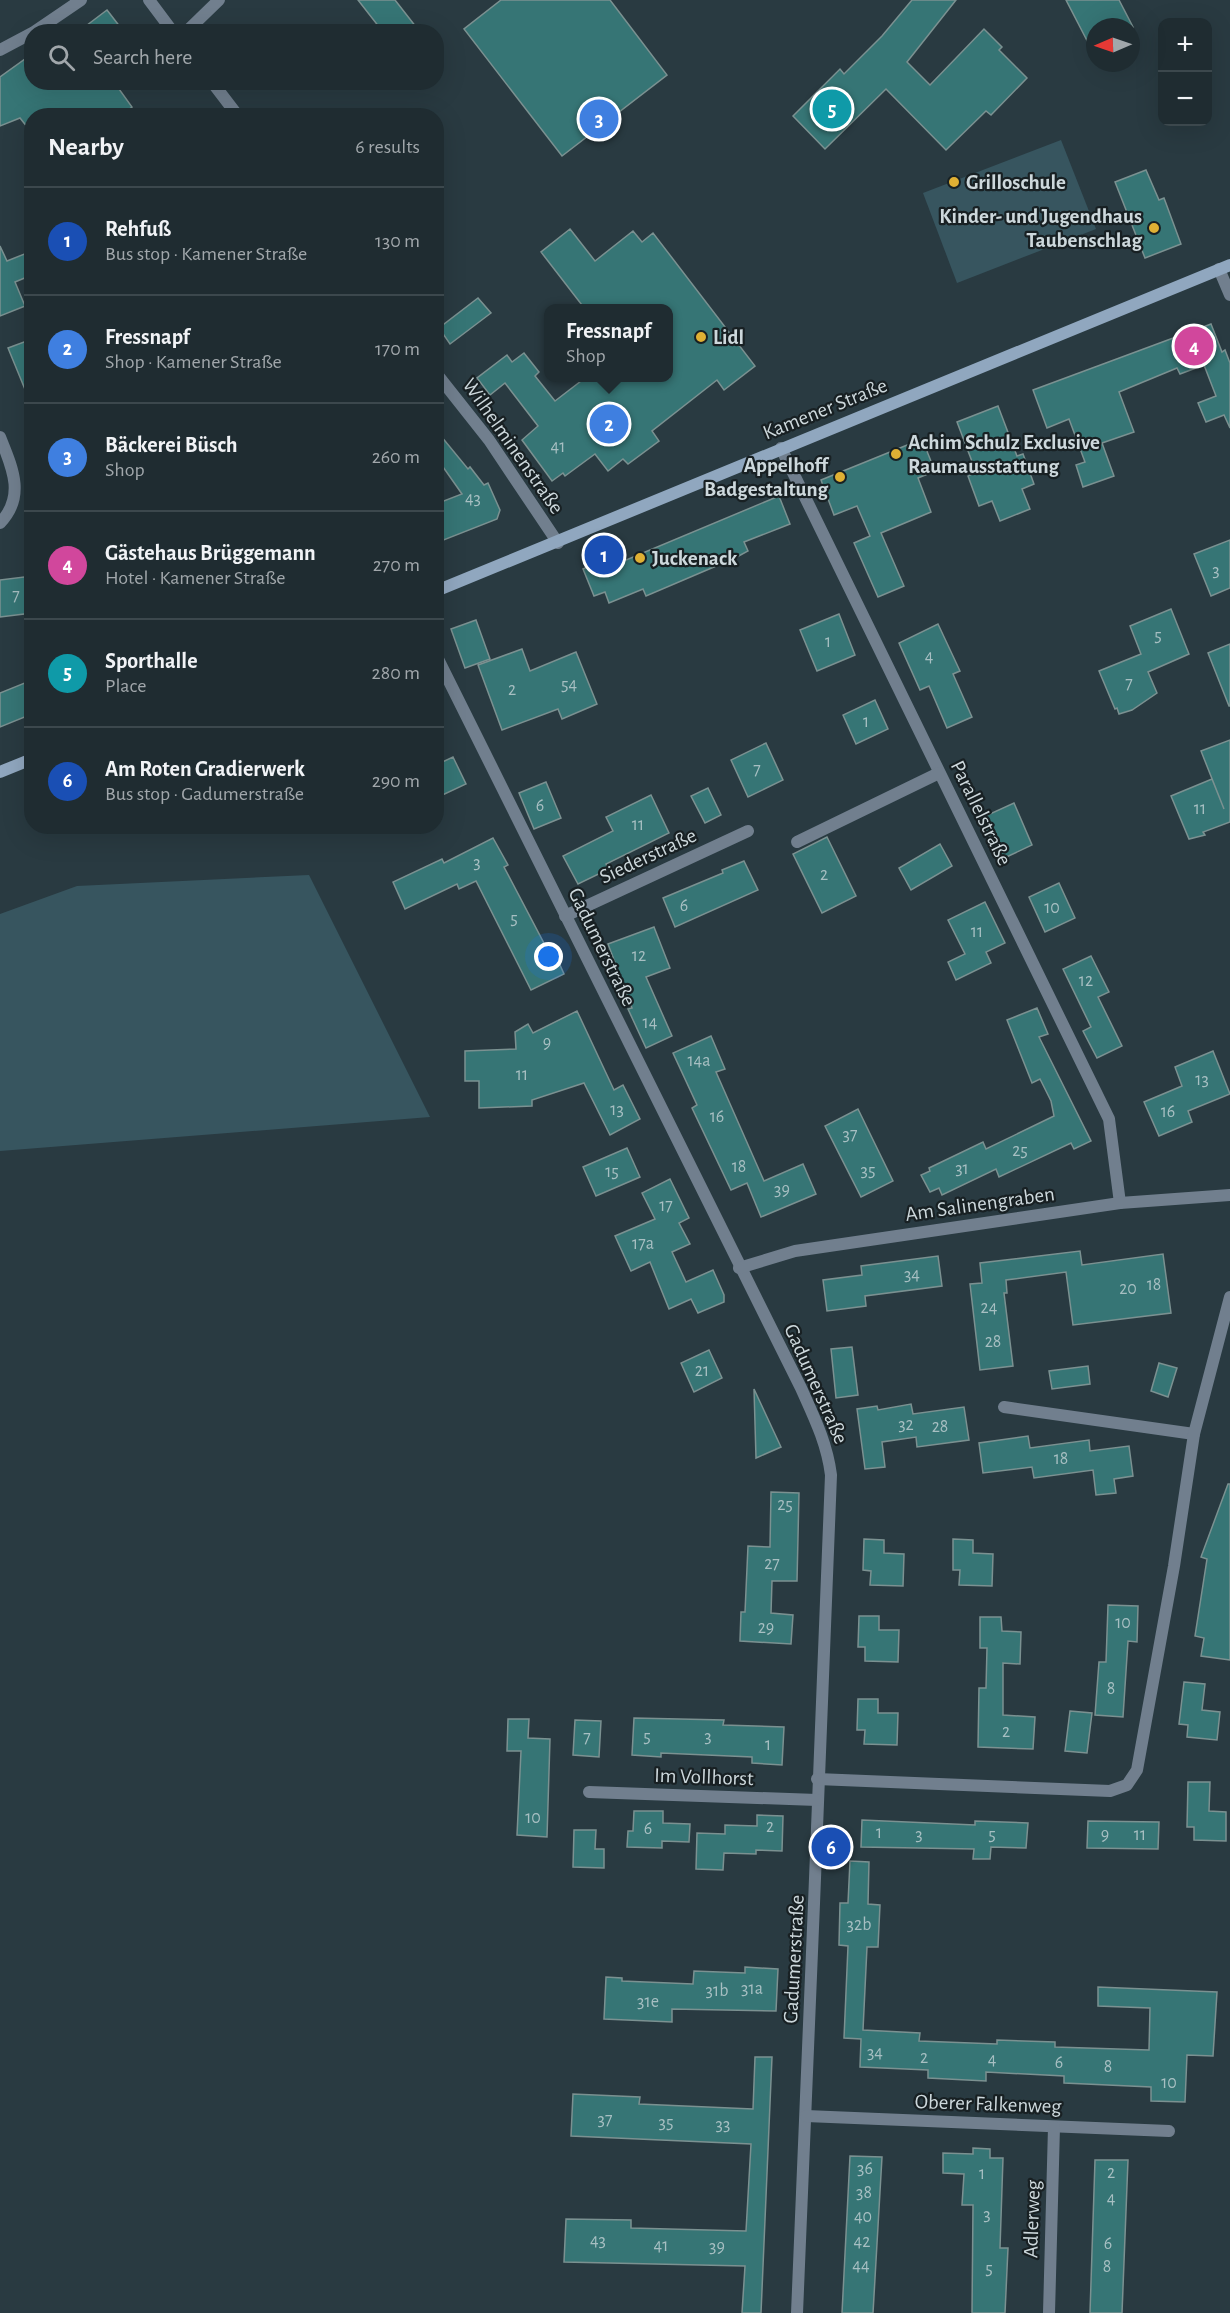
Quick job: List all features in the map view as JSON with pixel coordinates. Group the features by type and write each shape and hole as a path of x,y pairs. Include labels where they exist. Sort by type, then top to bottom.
{"main road":[{"name":"Kamener Straße","path":"444,588 558,543 781,448 1225,267"},
{"path":"0,772 24,762"}],"street":[{"path":"45,24 81,0"},
{"path":"149,0 167,24"},
{"path":"194,24 219,0"},
{"path":"0,50 24,37"},
{"path":"218,90 232,108"},
{"path":"1225,267 1230,295"},
{"name":"Wilhelminenstraße","path":"444,383 489,440 558,543"},
{"path":"0,437 16,476 15,496 9,513 0,523"},
{"name":"Parallelstraße","path":"781,448 1109,1119 1120,1203"},
{"name":"Gadumerstraße","path":"444,671 815,1418 828,1455 831,1475 817,1800 816,1898 796,2313"},
{"path":"797,842 939,773"},
{"name":"Siederstraße","path":"565,916 748,831"},
{"name":"Am Salinengraben","path":"739,1268 795,1251 1120,1203 1230,1195"},
{"path":"818,1779 1110,1791 1127,1785 1137,1770 1174,1566 1194,1434 1230,1297"},
{"path":"1004,1407 1194,1434"},
{"name":"Im Vollhorst","path":"589,1792 817,1800"},
{"name":"Oberer Falkenweg","path":"806,2116 1168,2131"},
{"name":"Adlerweg","path":"1049,2313 1054,2127"}],"shaded area":[{"path":"1061,140 1096,229 957,283 923,193"},
{"path":"309,875 430,1117 0,1151 0,914 77,886"}],"building":[{"path":"358,0 395,0 414,24 377,24"},
{"path":"501,0 610,0 667,75 562,156 464,29"},
{"path":"912,0 956,0 907,62 930,85 984,29 1002,47 999,50 1027,78 991,115 986,111 946,150 886,89 825,149 793,116 840,69 844,74 882,36"},
{"path":"1066,0 1119,0 1128,18 1086,18 1086,39"},
{"path":"107,10 118,24 89,24"},
{"path":"24,60 24,90 120,90 132,107 24,108 24,123 20,118 0,126 0,77"},
{"name":"Kinder- und Jugendhaus Taubenschlag","path":"1146,170 1159,200 1164,198 1181,244 1145,258 1115,182"},
{"path":"570,229 595,261 633,231 642,242 653,233 755,366 724,390 717,380 652,431 659,441 628,464 623,459 608,471 595,454 565,476 563,473 552,481 522,440 538,426 505,383 490,395 477,378 507,355 512,362 524,353 539,372 535,376 555,401 580,382 673,382 673,304 581,304 541,252"},
{"path":"0,246 7,261 24,254 24,278 15,282 24,306 0,316"},
{"path":"478,298 491,313 450,344 444,335 444,324"},
{"path":"1211,324 1222,352 1225,350 1230,363 1230,428 1224,415 1206,422 1198,403 1216,396 1204,365 1180,374 1177,368 1119,392 1134,432 1102,443 1114,476 1083,487 1076,465 1085,462 1069,419 1047,428 1033,390"},
{"path":"24,342 24,387 8,348"},
{"path":"998,406 1017,456 1023,454 1034,484 1022,489 1030,509 1000,521 992,501 979,506 968,476 976,472 957,422"},
{"path":"922,439 935,471 918,478 931,512 881,533 904,586 878,597 854,543 870,536 857,506 834,515 821,480"},
{"path":"444,440 484,485 488,483 500,510 497,519 444,540 444,501 462,494 444,468"},
{"path":"779,496 790,524 744,542 748,551 646,596 643,589 609,603 605,592 594,596 583,569 616,555 619,563"},
{"path":"1230,540 1230,588 1211,596 1194,554"},
{"path":"24,577 24,614 0,617 0,580"},
{"path":"1171,609 1189,654 1148,672 1157,693 1132,710 1119,714 1099,671 1141,654 1130,626"},
{"path":"839,614 855,655 817,671 800,630"},
{"path":"476,620 490,659 465,668 451,629"},
{"path":"938,624 960,671 953,674 972,717 947,728 929,686 920,690 899,643"},
{"path":"1230,644 1230,706 1229,706 1208,653"},
{"path":"522,649 530,671 576,652 597,704 562,719 558,709 502,730 478,665"},
{"path":"24,683 24,717 0,727 0,693"},
{"path":"875,700 888,729 856,744 843,715"},
{"path":"1230,740 1230,822 1203,832 1205,835 1189,839 1171,796 1212,779 1224,809 1201,751"},
{"path":"766,743 783,780 748,797 731,760"},
{"path":"453,757 466,784 444,794 444,761"},
{"path":"546,782 561,818 534,829 519,793"},
{"path":"708,788 721,815 705,823 691,796"},
{"path":"651,795 669,833 606,864 609,869 578,884 563,856 613,831 606,817"},
{"path":"1014,803 1032,845 1000,860 981,818"},
{"path":"827,837 856,896 822,913 793,854"},
{"path":"493,838 508,865 504,867 545,945 550,943 564,974 531,990 476,881 459,889 457,884 405,909 393,882 442,859 444,863"},
{"path":"940,844 952,866 911,890 899,868"},
{"path":"744,861 758,890 675,927 663,898 723,873 722,870"},
{"path":"1059,883 1075,918 1045,932 1029,897"},
{"path":"985,902 1005,943 986,952 991,963 956,980 948,962 965,954 948,920"},
{"path":"654,927 670,968 646,977 672,1036 646,1048 628,1009 632,1008 608,944"},
{"path":"1091,956 1109,992 1098,997 1122,1046 1097,1058 1083,1031 1091,1027 1063,969"},
{"path":"1037,1008 1048,1034 1039,1037 1091,1141 1074,1149 1071,1143 999,1177 996,1169 942,1195 939,1188 930,1192 921,1175 930,1171 929,1168 983,1142 986,1149 1054,1116 1051,1101 1040,1079 1032,1083 1007,1020"},
{"path":"577,1011 614,1090 623,1085 640,1119 610,1135 584,1083 532,1100 532,1106 479,1108 479,1081 465,1081 465,1051 516,1049 515,1032 528,1024 533,1033"},
{"path":"711,1036 725,1069 716,1072 764,1181 803,1164 816,1194 761,1217 747,1183 731,1190 692,1108 697,1105 673,1053"},
{"path":"1213,1051 1230,1094 1188,1111 1192,1122 1159,1136 1144,1102 1182,1086 1175,1067"},
{"path":"858,1109 893,1181 861,1197 825,1126"},
{"path":"627,1148 640,1177 596,1196 583,1167"},
{"path":"670,1179 689,1218 679,1223 690,1244 672,1252 686,1282 713,1270 724,1295 724,1302 698,1313 691,1299 669,1309 650,1262 631,1271 615,1236 655,1219 642,1193"},
{"path":"1080,1251 1082,1265 1163,1254 1171,1313 1073,1325 1066,1272 1006,1280 1007,1293 1004,1293 1013,1366 980,1370 970,1284 982,1283 980,1263"},
{"path":"938,1256 942,1286 865,1296 866,1306 827,1311 823,1280 862,1275 861,1266"},
{"path":"852,1347 858,1395 836,1398 831,1349"},
{"path":"709,1350 722,1378 694,1392 681,1363"},
{"path":"1159,1363 1177,1368 1168,1397 1151,1391"},
{"path":"1088,1366 1090,1384 1052,1389 1049,1371"},
{"path":"754,1389 781,1447 756,1458"},
{"path":"911,1404 913,1414 964,1407 969,1440 917,1447 916,1437 882,1442 885,1467 865,1469 857,1409 877,1406 878,1410"},
{"path":"1028,1436 1030,1448 1089,1440 1090,1451 1129,1446 1133,1476 1114,1479 1116,1493 1096,1495 1093,1470 1034,1478 1032,1467 983,1473 979,1443"},
{"path":"1228,1484 1230,1484 1230,1660 1201,1656 1204,1638 1195,1636 1207,1559 1201,1557"},
{"path":"771,1492 799,1493 797,1581 772,1581 771,1613 793,1615 791,1644 740,1641 741,1612 745,1612 748,1546 770,1547"},
{"path":"864,1539 884,1540 884,1553 904,1554 903,1586 870,1585 871,1571 863,1570"},
{"path":"953,1539 973,1540 973,1553 993,1554 992,1586 959,1585 960,1570 953,1570"},
{"path":"1108,1605 1138,1606 1137,1642 1128,1641 1123,1717 1095,1715 1099,1662 1106,1662"},
{"path":"859,1616 879,1616 879,1630 899,1630 898,1662 865,1661 865,1647 858,1647"},
{"path":"980,1617 1001,1617 1002,1631 1021,1632 1020,1664 1003,1663 1003,1715 1035,1717 1033,1749 978,1747 979,1688 986,1688 987,1648 980,1648"},
{"path":"1184,1682 1205,1684 1202,1710 1220,1712 1217,1740 1187,1737 1188,1725 1179,1724"},
{"path":"858,1699 878,1699 878,1713 898,1713 897,1745 864,1744 865,1730 857,1730"},
{"path":"1070,1711 1092,1713 1087,1753 1065,1751"},
{"path":"634,1718 724,1720 723,1725 784,1727 782,1765 752,1763 752,1757 661,1753 661,1757 632,1755"},
{"path":"508,1719 529,1719 528,1738 550,1739 547,1837 517,1835 521,1751 507,1751"},
{"path":"575,1720 601,1721 599,1757 573,1755"},
{"path":"1188,1782 1210,1782 1209,1811 1226,1812 1226,1841 1194,1840 1194,1827 1187,1827"},
{"path":"634,1811 663,1811 663,1823 690,1824 689,1842 662,1841 662,1848 627,1847 628,1831 633,1831"},
{"path":"757,1815 783,1816 782,1851 756,1850 756,1854 724,1853 723,1870 696,1869 697,1833 725,1834 725,1825 757,1826"},
{"path":"862,1820 975,1825 975,1821 1028,1823 1026,1848 991,1847 990,1859 973,1859 974,1849 861,1847"},
{"path":"1088,1821 1159,1822 1158,1849 1087,1848"},
{"path":"574,1830 596,1830 595,1849 604,1849 604,1868 573,1867"},
{"path":"850,1861 869,1862 868,1904 880,1905 878,1947 867,1947 863,2030 920,2033 919,2041 997,2044 997,2040 1055,2042 1055,2047 1149,2050 1150,2008 1098,2006 1098,1987 1217,1992 1213,2056 1187,2055 1185,2102 1151,2101 1151,2087 1064,2083 1064,2076 986,2072 986,2081 928,2078 928,2070 860,2067 861,2039 844,2038 848,1946 839,1945 840,1903 848,1903"},
{"path":"745,1967 778,1969 776,2011 672,2009 672,2022 604,2019 606,1977 622,1978 622,1981 693,1984 694,1971 745,1973"},
{"path":"755,2057 772,2057 761,2313 742,2313 745,2266 564,2262 566,2219 631,2220 631,2228 746,2231 751,2144 571,2136 573,2094 640,2097 639,2104 753,2109"},
{"path":"973,2148 990,2149 990,2158 1003,2158 1000,2248 1008,2248 1005,2313 972,2313 973,2205 962,2205 964,2174 943,2173 943,2153 973,2154"},
{"path":"850,2156 882,2157 873,2313 842,2313"},
{"path":"1095,2160 1128,2160 1122,2313 1090,2313"}],"place":[{"name":"Sporthalle","path":"832,109"},
{"name":"Bäckerei Büsch","path":"599,119"},
{"name":"Grilloschule","path":"954,182"},
{"name":"Kinder- und Jugendhaus Taubenschlag","path":"1154,228"},
{"name":"Lidl","path":"701,337"},
{"name":"Gästehaus Brüggemann","path":"1194,346"},
{"name":"Fressnapf","path":"609,424"},
{"name":"Achim Schulz Exclusive Raumausstattung","path":"896,454"},
{"name":"Appelhoff Badgestaltung","path":"840,477"},
{"name":"Rehfuß","path":"604,555"},
{"name":"Juckenack","path":"640,558"},
{"name":"Am Roten Gradierwerk","path":"831,1847"}]}
